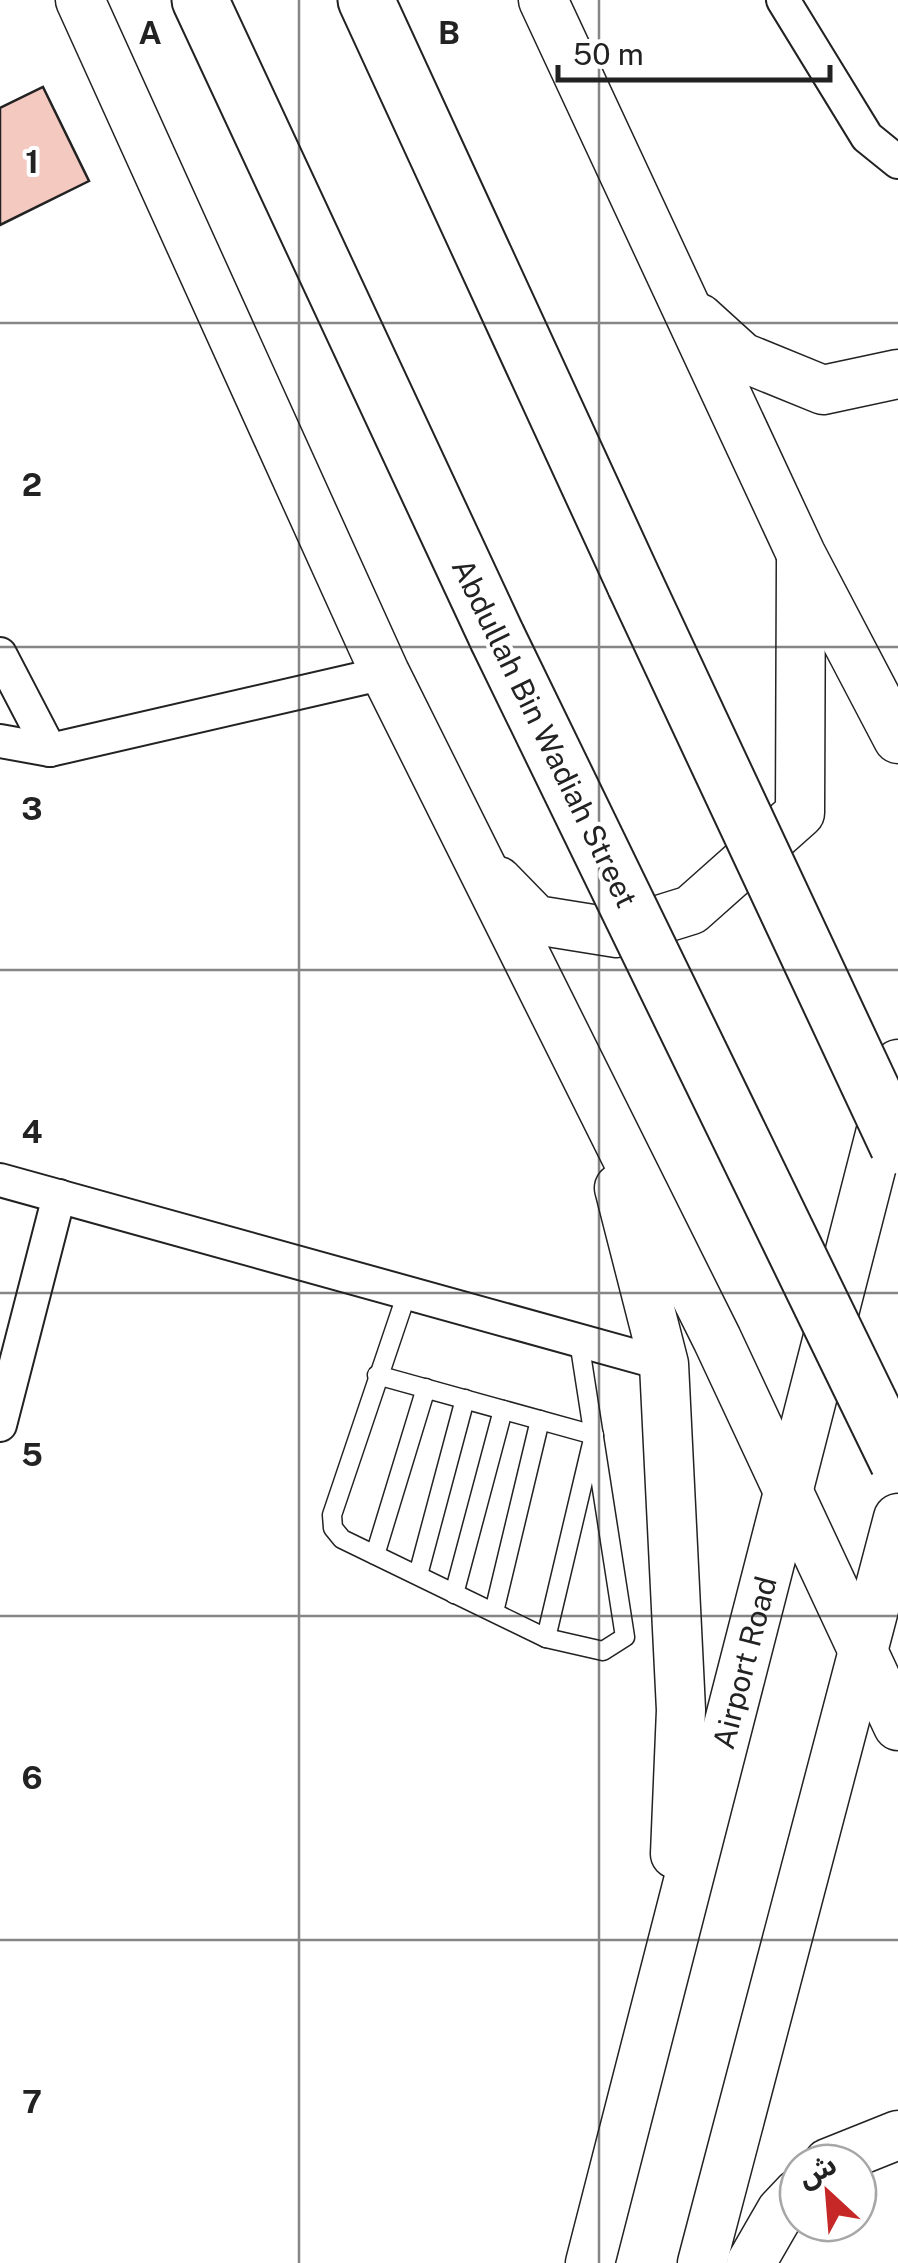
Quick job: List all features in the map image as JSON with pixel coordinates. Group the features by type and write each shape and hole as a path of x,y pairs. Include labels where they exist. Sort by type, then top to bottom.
{"highway":[{"name":"Abdullah Bin Wadiah Street","path":"200,0 498,637 898,1462"},
{"path":"366,0 898,1146"}],"main road":[{"path":"80,0 385,672 716,1337 898,1726"},
{"path":"543,0 800,554 898,740"},
{"path":"689,310 742,356 823,390 898,374"},
{"path":"482,864 536,920 616,933 691,910 800,813 800,554"},
{"name":"Airport Road","path":"590,2263 898,1064"},
{"path":"598,1102 664,1364 682,1710 671,1952"},
{"path":"702,2263 898,1518"},
{"path":"751,2263 778,2216"}],"street":[{"path":"783,0 867,137 898,162"},
{"path":"0,654 50,750"},
{"path":"0,741 50,750 385,672"},
{"path":"0,1180 664,1364"},
{"path":"0,1425 59,1196"}],"lane":[{"path":"407,1293 332,1516 333,1528 342,1539 546,1638 603,1651 625,1637 579,1341"},
{"path":"377,1374 594,1435"},
{"path":"375,1555 426,1388"},
{"path":"418,1575 465,1399"},
{"path":"454,1594 503,1410"},
{"path":"494,1612 540,1420"},
{"path":"546,1638 594,1435"}],"building":[{"path":"43,87 89,181 0,225 0,108"}]}
